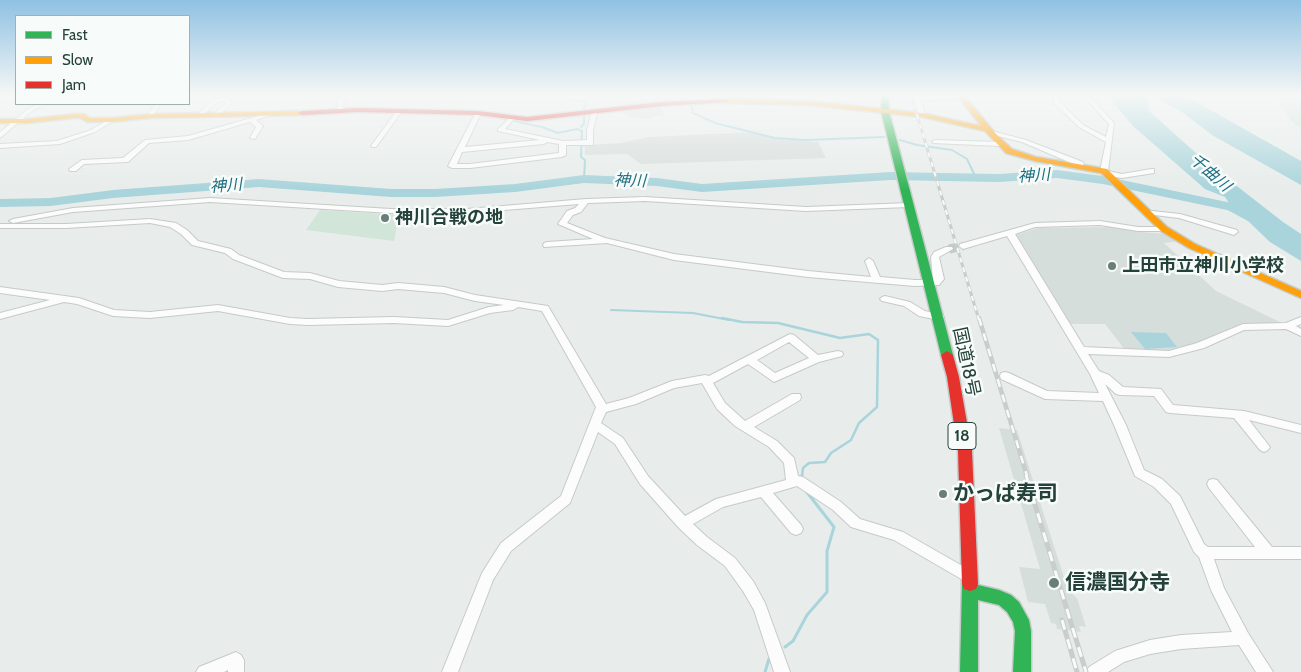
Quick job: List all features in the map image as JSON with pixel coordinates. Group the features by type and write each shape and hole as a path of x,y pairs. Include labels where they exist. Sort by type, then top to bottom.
{"main road":[{"name":"国道18号","path":"889,126 939,317 953,377 965,451 970,591 969,672"},
{"path":"969,126 991,132"},
{"path":"986,126 1000,144 1018,154 1105,172 1164,228 1192,246 1301,295"},
{"path":"970,591 993,595 1005,600 1013,607 1021,620 1023,631 1022,672"}],"street":[{"path":"0,136 11,126"},
{"path":"0,146 58,144 101,126"},
{"path":"73,169 82,162 126,160 147,141 188,138 229,126"},
{"path":"253,138 260,126"},
{"path":"374,146 388,126"},
{"path":"472,126 452,166 470,166 562,155 563,143"},
{"path":"504,126 500,130 563,143 591,143 591,126"},
{"path":"1082,126 1110,142"},
{"path":"1112,126 1105,172 1122,176 1151,171"},
{"path":"991,132 1024,141 1080,164 1080,166"},
{"path":"460,150 542,143 548,140"},
{"path":"935,142 1000,144"},
{"path":"0,225 72,210 210,200 391,211 467,211 586,201 677,200 832,209 909,203"},
{"path":"586,201 578,210 570,213 562,224 607,240 674,257 877,280 936,283 939,279 935,257 950,249"},
{"path":"1145,211 1180,216 1234,232"},
{"path":"0,225 66,226 163,223 173,225 184,232 195,243 228,251 236,257 283,275 310,276 338,284 382,288 398,286 444,290 475,298 545,308 602,409 566,499 506,547 487,577 450,672"},
{"path":"963,246 1035,225 1100,223 1138,229 1164,228"},
{"path":"1010,233 1095,374 1139,474 1158,483 1176,500 1199,548 1205,553 1218,590 1243,638 1265,672"},
{"path":"547,245 607,240"},
{"path":"869,261 877,280"},
{"path":"0,290 91,304 113,313 150,315 218,308 290,321 308,322 394,320 448,323 489,310 536,307"},
{"path":"0,316 47,306 64,299"},
{"path":"885,299 907,304 922,314 939,317"},
{"path":"1080,350 1169,354 1200,346 1243,327 1288,326 1301,320"},
{"path":"1288,326 1301,333"},
{"path":"707,382 790,337 816,358"},
{"path":"750,360 774,378 816,358 838,354"},
{"path":"1095,374 1105,378 1120,392 1157,392 1170,409 1238,415 1301,428"},
{"path":"1005,376 1045,395 1106,397"},
{"path":"602,409 632,401 672,385 705,379 721,406 739,423 773,444 790,461 792,482"},
{"path":"746,426 796,397"},
{"path":"1238,415 1264,447"},
{"path":"596,425 619,441 644,480 683,523 702,541 730,562 748,586 760,608 782,672"},
{"path":"683,523 720,503 799,481 837,506 856,523 898,536 969,577"},
{"path":"1213,484 1269,554"},
{"path":"764,490 796,529"},
{"path":"1205,553 1301,553"},
{"path":"1094,672 1120,656 1150,647 1182,642 1243,638"},
{"path":"204,672 236,660 236,672"}],"shaded area":[{"path":"753,132 772,138 818,142 826,158 641,164 627,154 585,155 585,145 621,143 648,137"},
{"name":"上田市立神川小学校","path":"1111,227 1167,234 1179,241 1164,243 1216,291 1284,324 1241,326 1197,344 1168,352 1126,351 1105,324 1068,324 1016,235 1038,228"},
{"path":"999,428 1017,430 1068,590 1077,598 1086,627 1079,626 1081,632 1057,629 1056,624 1051,623 1045,604 1028,602 1019,567 1040,569"}],"green space":[{"path":"320,210 399,215 394,241 306,230"}],"water":[{"name":"千曲川","path":"1133,126 1166,126 1206,162 1301,234 1301,261 1270,242 1248,221 1222,207 1229,203 1225,197 1205,189"},
{"path":"1201,126 1240,126 1301,161 1301,185 1212,135"},
{"path":"1131,332 1166,333 1177,347 1145,349"}],"waterway":[{"path":"539,126 558,133 577,129 582,131 581,157 585,160 584,179"},
{"path":"728,126 775,138 805,140 884,137"},
{"path":"900,140 917,145 952,150 967,159 976,178"},
{"name":"神川","path":"0,203 51,202 113,194 259,183 391,193 435,193 515,188 584,179 657,182 702,188 890,176 999,178 1057,174 1103,180 1246,210"},
{"path":"611,310 693,313 729,320"},
{"path":"722,318 742,322 778,323 840,338 869,334 878,340 877,407 859,423 851,440 831,453 825,462 809,463 803,468 802,476"},
{"path":"801,479 802,475"},
{"path":"785,647 793,641 807,615 827,592 827,551 834,527 806,491"},
{"path":"765,672 769,659"}],"tunnel":[{"path":"949,249 963,246"}],"railway":[{"path":"920,126 979,320"},
{"path":"979,318 1027,476"},
{"path":"1026,475 1086,672"},
{"path":"1062,620 1077,672"}],"traffic: fast":[{"path":"889,126 947,355"},
{"path":"969,672 970,584"},
{"path":"970,591 993,595 1005,600 1013,607 1021,620 1023,631 1022,672"}],"traffic: slow":[{"path":"973,126 989,130"},
{"path":"985,126 1009,151 1035,159 1104,171 1164,229 1192,246 1301,295"}],"traffic: jam":[{"path":"947,355 953,377 965,451 970,584"}],"place":[{"name":"神川合戦の地","path":"385,218"},
{"name":"上田市立神川小学校","path":"1112,266"},
{"name":"かっぱ寿司","path":"943,494"},
{"name":"信濃国分寺","path":"1054,583"}]}
